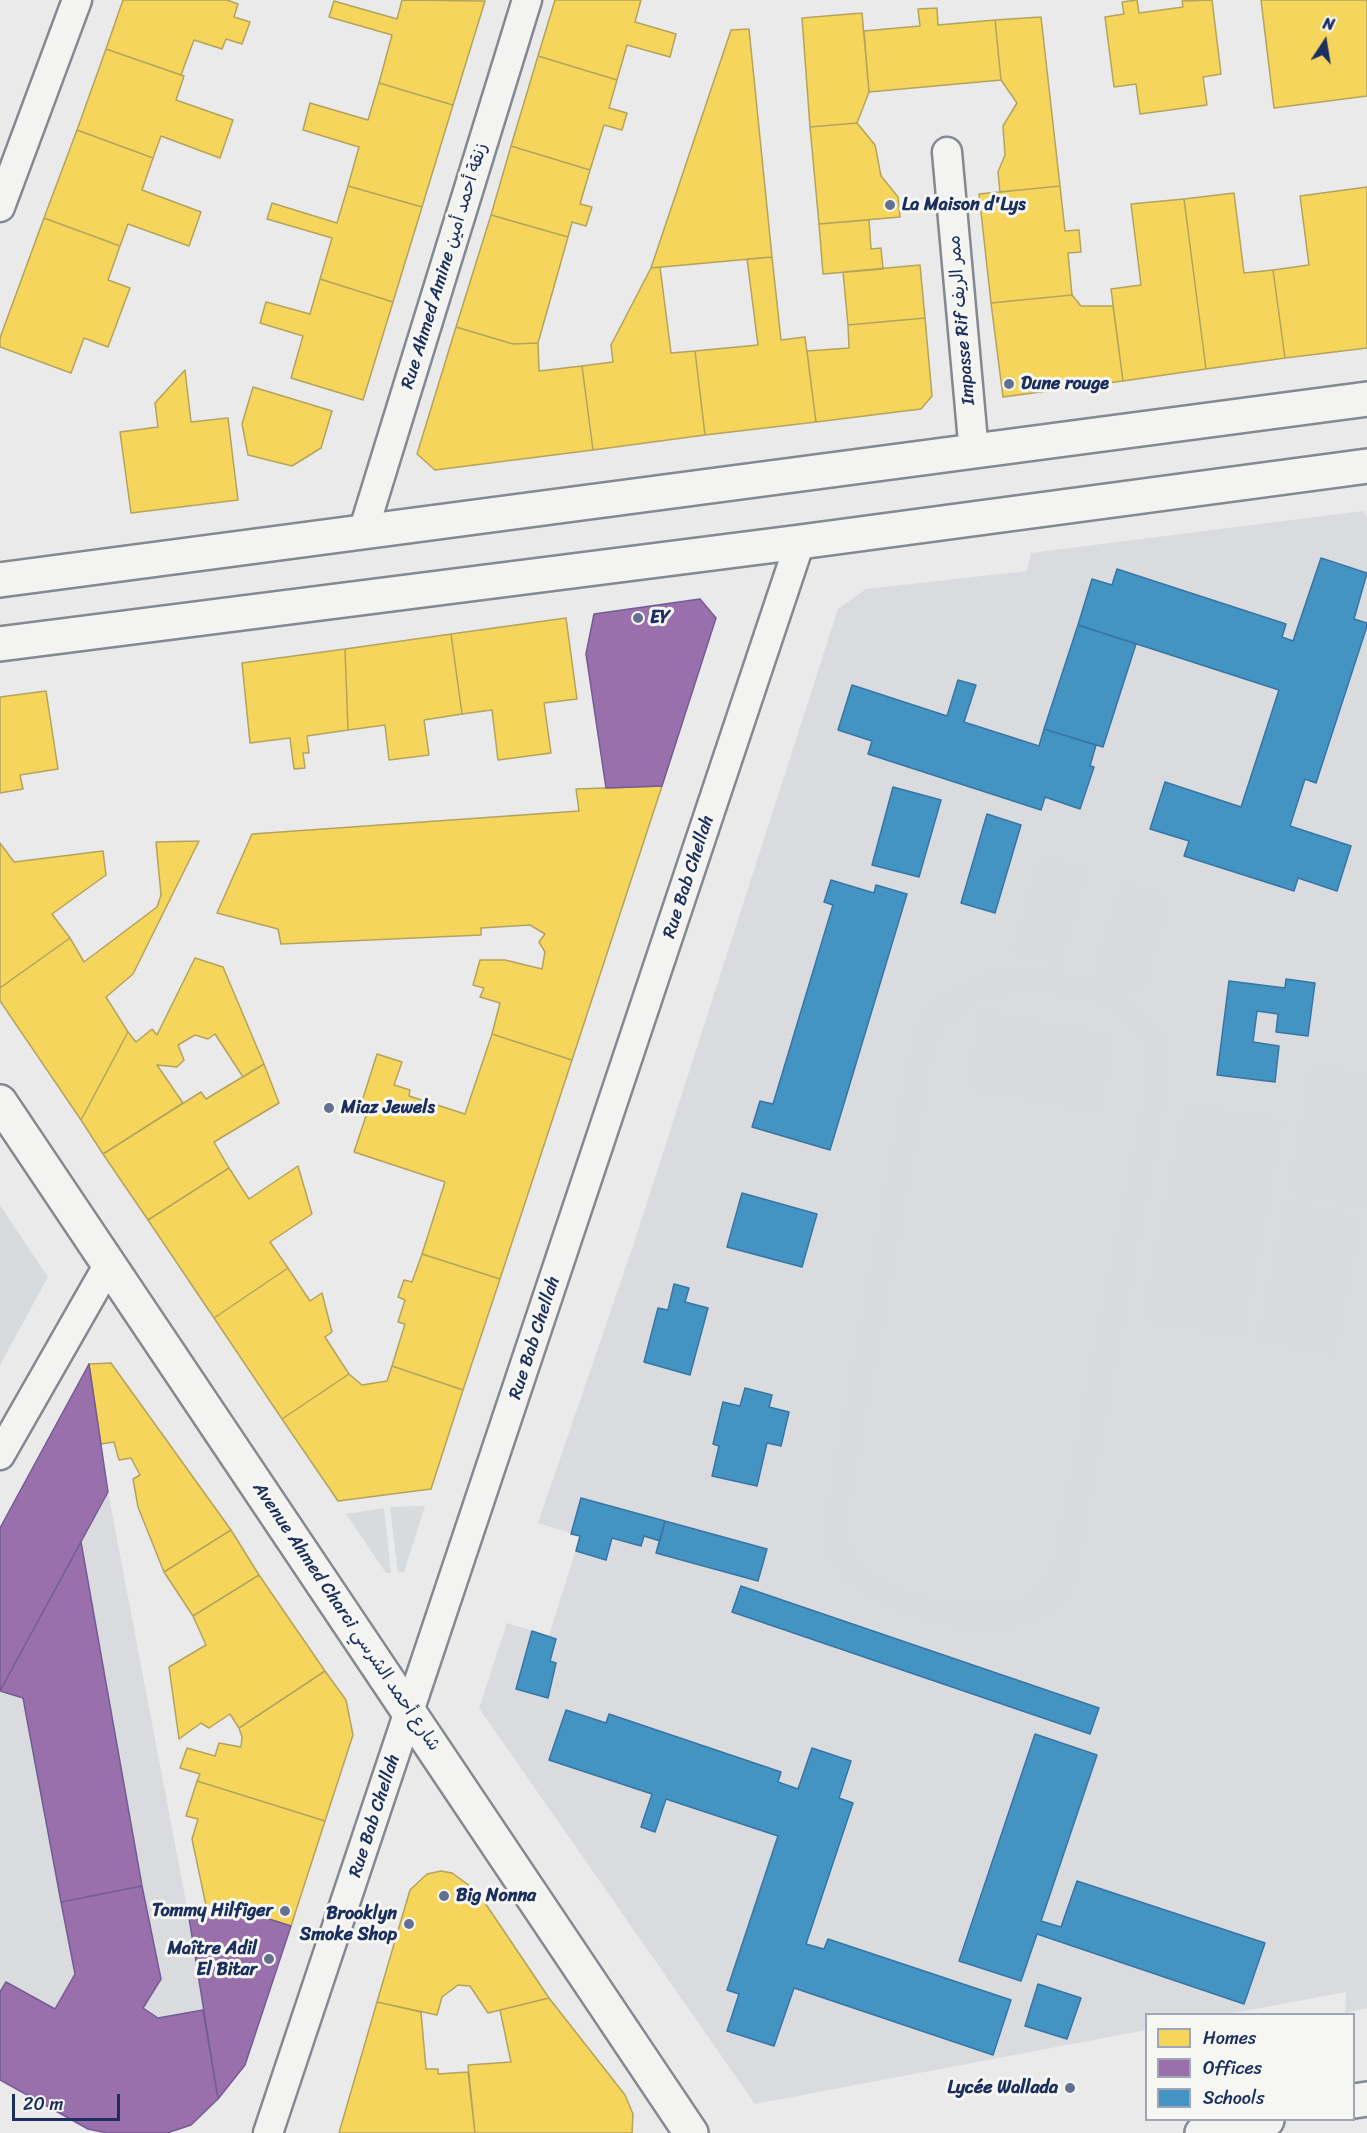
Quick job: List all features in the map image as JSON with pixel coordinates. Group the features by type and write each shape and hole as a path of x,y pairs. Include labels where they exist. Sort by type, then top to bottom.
{"main road":[{"path":"0,580 974,453 1367,399"},
{"path":"0,644 800,542 1367,466"},
{"name":"Avenue Ahmed Charci شارع أحمد الشرسي","path":"0,1102 691,2133"},
{"path":"1202,2133 1262,2121"}],"street":[{"path":"0,207 77,0"},
{"name":"Rue Ahmed Amine زنقة أحمد أمين","path":"363,532 527,0"},
{"name":"Impasse Rif ممر الريف","path":"946,152 974,453"},
{"name":"Rue Bab Chellah","path":"268,2133 800,542"},
{"path":"0,1455 109,1264"}],"shaded area":[{"path":"1363,511 1367,517 1367,2008 1345,2013 1346,1992 1233,2013 1145,2013 1145,2030 755,2104 479,1708 507,1623 549,1636 580,1536 538,1523 633,1246 838,609 866,589 1027,571 1031,553"},
{"path":"1042,856 1088,870 1058,965 1012,951"},
{"path":"1123,883 1170,898 1141,993 1093,979"},
{"path":"1029,969 1074,977 1101,985 1133,1004 1159,1030 1167,1053 1168,1080 1074,1579 1066,1599 1052,1613 1027,1623 997,1629 968,1628 908,1613 860,1591 846,1579 826,1551 825,1527 915,1031 923,1013 939,997 957,986 997,971","holes":["1032,989 1090,1000 1121,1014 1142,1038 1149,1055 1150,1071 1054,1564 1036,1591 1003,1605 960,1606 917,1597 896,1589 865,1570 848,1546 843,1534 931,1057 942,1029 965,1008 979,1000 1013,991"]},
{"path":"981,1011 1114,1036 1100,1112 967,1087"},
{"path":"1313,1065 1367,1076 1367,1175 1361,1207 1288,1192"},
{"path":"1186,1103 1283,1121 1241,1338 1144,1319"},
{"path":"1286,1202 1361,1218 1333,1355 1259,1340"},
{"path":"0,1205 48,1277 0,1365"},
{"path":"89,1364 108,1492 189,1918 245,2065 218,2099 191,2125 167,2133 107,2133 88,2129 0,2080 0,1528"},
{"path":"425,1506 404,1572 398,1573 390,1507"},
{"path":"384,1508 391,1573 386,1573 346,1514"}],"building: Homes":[{"path":"123,0 227,0 238,4 234,17 250,22 242,44 226,39 222,49 194,40 181,75 106,49"},
{"path":"402,0 485,1 453,105 379,83 392,35 329,17 334,1 397,19"},
{"path":"555,0 641,0 635,22 676,34 670,57 627,45 617,80 538,56"},
{"path":"1137,0 1139,13 1183,7 1182,1 1212,0 1221,74 1203,77 1207,105 1140,114 1136,84 1114,87 1105,17 1124,14 1122,2"},
{"path":"1261,0 1367,0 1367,96 1274,108"},
{"path":"937,8 938,25 995,20 1001,80 869,92 864,31 920,26 918,9"},
{"path":"862,13 869,92 857,123 810,127 802,18"},
{"path":"1041,17 1060,186 1000,192 998,172 1005,155 1003,126 1017,103 1001,80 995,20"},
{"path":"749,29 772,257 651,268 731,30"},
{"path":"106,49 184,76 176,100 233,120 220,158 161,136 153,158 77,130"},
{"path":"538,56 617,80 609,108 627,113 622,130 604,125 590,170 511,146"},
{"path":"379,83 453,105 422,207 348,186 359,147 303,130 310,103 368,120"},
{"path":"857,123 875,145 881,176 898,197 900,217 819,224 810,127"},
{"path":"77,130 153,158 142,190 201,212 189,246 128,224 120,246 44,218"},
{"path":"511,146 590,170 580,204 592,207 586,226 572,222 568,237 491,215"},
{"path":"348,186 422,207 393,302 320,279 332,238 267,219 272,203 337,223"},
{"path":"1060,186 1065,231 1079,230 1081,252 1068,253 1072,295 991,303 979,194"},
{"path":"1367,187 1367,348 1285,358 1273,270 1309,265 1300,196"},
{"path":"1234,193 1244,273 1273,270 1285,358 1206,369 1184,199"},
{"path":"1184,199 1206,369 1123,381 1111,289 1141,285 1131,204"},
{"path":"491,215 568,237 538,343 513,344 456,327"},
{"path":"44,218 120,246 108,280 130,288 108,347 84,338 71,373 0,347 0,338"},
{"path":"869,220 871,249 881,248 883,269 823,274 819,224"},
{"path":"772,257 781,340 805,337 816,422 705,435 695,351 758,345 747,259"},
{"path":"920,265 925,318 848,325 843,272"},
{"path":"660,267 671,353 695,351 705,435 593,450 582,366 613,362 611,345 651,268"},
{"path":"320,279 393,302 363,400 291,378 303,336 260,323 266,302 310,314"},
{"path":"1072,295 1081,306 1113,306 1123,381 1003,397 991,303"},
{"path":"925,318 932,396 921,409 816,422 807,351 849,348 848,325"},
{"path":"456,327 513,344 538,343 539,371 582,366 593,450 435,470 417,454"},
{"path":"185,370 191,422 228,418 238,500 131,513 120,432 158,427 155,403"},
{"path":"253,387 332,411 321,448 292,466 248,455 242,424"},
{"path":"566,618 577,699 544,703 551,753 498,760 492,710 462,714 451,634"},
{"path":"451,634 462,714 424,720 429,755 389,760 385,725 348,730 345,649"},
{"path":"345,649 348,730 307,736 309,753 303,753 305,768 294,769 290,738 250,743 242,663"},
{"path":"46,691 58,769 20,775 23,789 0,793 0,697"},
{"path":"662,786 572,1060 492,1034 500,1003 480,997 484,988 473,985 480,960 505,960 542,969 545,952 539,942 545,934 530,925 481,928 481,935 281,944 278,929 217,913 252,834 579,811 576,789"},
{"path":"199,841 133,974 106,997 128,1032 81,1120 0,1001 0,988 70,938 84,962 157,907 161,895 156,842"},
{"path":"0,843 14,862 103,851 106,875 52,914 70,938 0,988"},
{"path":"195,958 223,967 264,1064 243,1077 215,1034 208,1039 195,1035 178,1045 184,1060 177,1067 157,1065 183,1103 103,1154 81,1120 128,1032 136,1042 152,1029 157,1035"},
{"path":"492,1034 572,1060 500,1279 422,1254 445,1182 354,1152 366,1116 358,1114 377,1054 402,1062 394,1085 410,1090 409,1096 465,1114"},
{"path":"264,1064 279,1103 214,1142 229,1168 148,1220 103,1154 201,1092 206,1099"},
{"path":"298,1166 312,1214 270,1242 288,1268 214,1318 148,1220 229,1168 249,1199"},
{"path":"422,1254 500,1279 463,1390 392,1366 405,1324 398,1322 405,1300 398,1297 404,1280 412,1282"},
{"path":"288,1268 310,1301 322,1293 332,1332 325,1337 349,1374 282,1419 214,1318"},
{"path":"111,1363 231,1530 164,1572 138,1507 133,1479 140,1475 131,1458 119,1460 114,1442 101,1444 89,1364"},
{"path":"392,1366 463,1390 431,1489 338,1501 282,1419 349,1374 362,1385 387,1381"},
{"path":"231,1530 259,1575 193,1616 164,1572"},
{"path":"259,1575 325,1671 239,1728 230,1714 209,1728 201,1723 179,1739 169,1667 206,1645 193,1616"},
{"path":"325,1671 346,1700 353,1735 325,1821 197,1781 200,1774 180,1768 187,1748 215,1756 219,1743 241,1747 242,1737 239,1728"},
{"path":"197,1781 325,1821 291,1926 237,1909 208,1915 192,1839 198,1819 186,1816"},
{"path":"441,1871 452,1873 477,1891 549,1998 488,2013 470,1986 458,1985 442,1997 437,2015 377,2002 410,1890 427,1874"},
{"path":"549,1998 625,2095 633,2114 632,2133 475,2133 468,2065 511,2062 500,2010"},
{"path":"377,2002 421,2012 426,2069 438,2069 438,2074 468,2072 475,2133 339,2133"}],"building: Offices":[{"path":"700,599 716,618 662,786 606,788 586,654 594,614"},
{"path":"89,1364 108,1492 0,1691 0,1528"},
{"path":"81,1542 142,1886 61,1902 23,1698 0,1691"},
{"path":"142,1886 161,1979 143,2008 158,2018 203,2010 218,2099 191,2125 167,2133 107,2133 88,2129 0,2080 0,1992 6,1982 55,2009 75,1974 61,1902"},
{"path":"237,1909 291,1926 245,2065 218,2099 189,1918"}],"building: Schools":[{"path":"1321,558 1367,573 1354,619 1367,623 1367,626 1316,783 1305,779 1290,826 1351,846 1337,891 1298,878 1294,891 1184,856 1189,841 1150,829 1165,782 1241,807 1279,690 1078,625 1092,579 1112,585 1117,569 1286,624 1282,637 1293,641"},
{"path":"1078,625 1136,644 1103,747 1044,729"},
{"path":"958,680 976,685 964,722 1039,746 1044,729 1096,745 1090,766 1094,767 1080,809 1045,797 1041,810 868,754 872,741 838,730 852,685 947,716"},
{"path":"893,787 941,800 919,877 872,865"},
{"path":"987,814 1021,825 995,913 961,903"},
{"path":"831,880 874,893 876,885 907,894 830,1150 752,1127 760,1101 773,1104 833,905 824,902"},
{"path":"1286,979 1315,983 1308,1036 1276,1032 1278,1014 1257,1011 1253,1042 1279,1046 1275,1082 1217,1075 1229,981 1285,988"},
{"path":"742,1193 817,1214 802,1267 727,1247"},
{"path":"674,1284 689,1288 685,1302 708,1308 690,1375 644,1362 658,1308 668,1310"},
{"path":"745,1388 772,1395 769,1407 789,1412 781,1446 767,1443 757,1486 712,1476 719,1446 713,1444 723,1402 740,1406"},
{"path":"581,1498 665,1521 660,1541 644,1536 641,1546 612,1538 606,1560 576,1551 580,1536 571,1534"},
{"path":"665,1521 767,1549 758,1581 656,1553"},
{"path":"741,1586 1099,1708 1090,1734 732,1612"},
{"path":"532,1631 556,1639 550,1661 556,1663 548,1698 516,1689"},
{"path":"566,1710 606,1723 609,1714 781,1772 778,1782 798,1789 812,1748 851,1761 839,1798 853,1803 806,1944 824,1949 828,1939 1011,2000 993,2055 794,1988 774,2046 727,2031 739,1994 727,1990 778,1836 666,1799 655,1832 641,1827 652,1794 549,1760"},
{"path":"1035,1734 1097,1755 1041,1921 1061,1927 1077,1881 1265,1943 1244,2004 1037,1934 1021,1981 959,1961"},
{"path":"1038,1984 1081,1998 1067,2039 1025,2026"}],"place":[{"name":"La Maison d'Lys","path":"890,205"},
{"name":"Dune rouge","path":"1009,384"},
{"name":"EY","path":"638,618"},
{"name":"Miaz Jewels","path":"329,1108"},
{"name":"Big Nonna","path":"444,1896"},
{"name":"Tommy Hilfiger","path":"285,1911"},
{"name":"Brooklyn Smoke Shop","path":"409,1924"},
{"name":"Maître Adil El Bitar","path":"269,1959"},
{"name":"Lycée Wallada","path":"1070,2088"}]}
